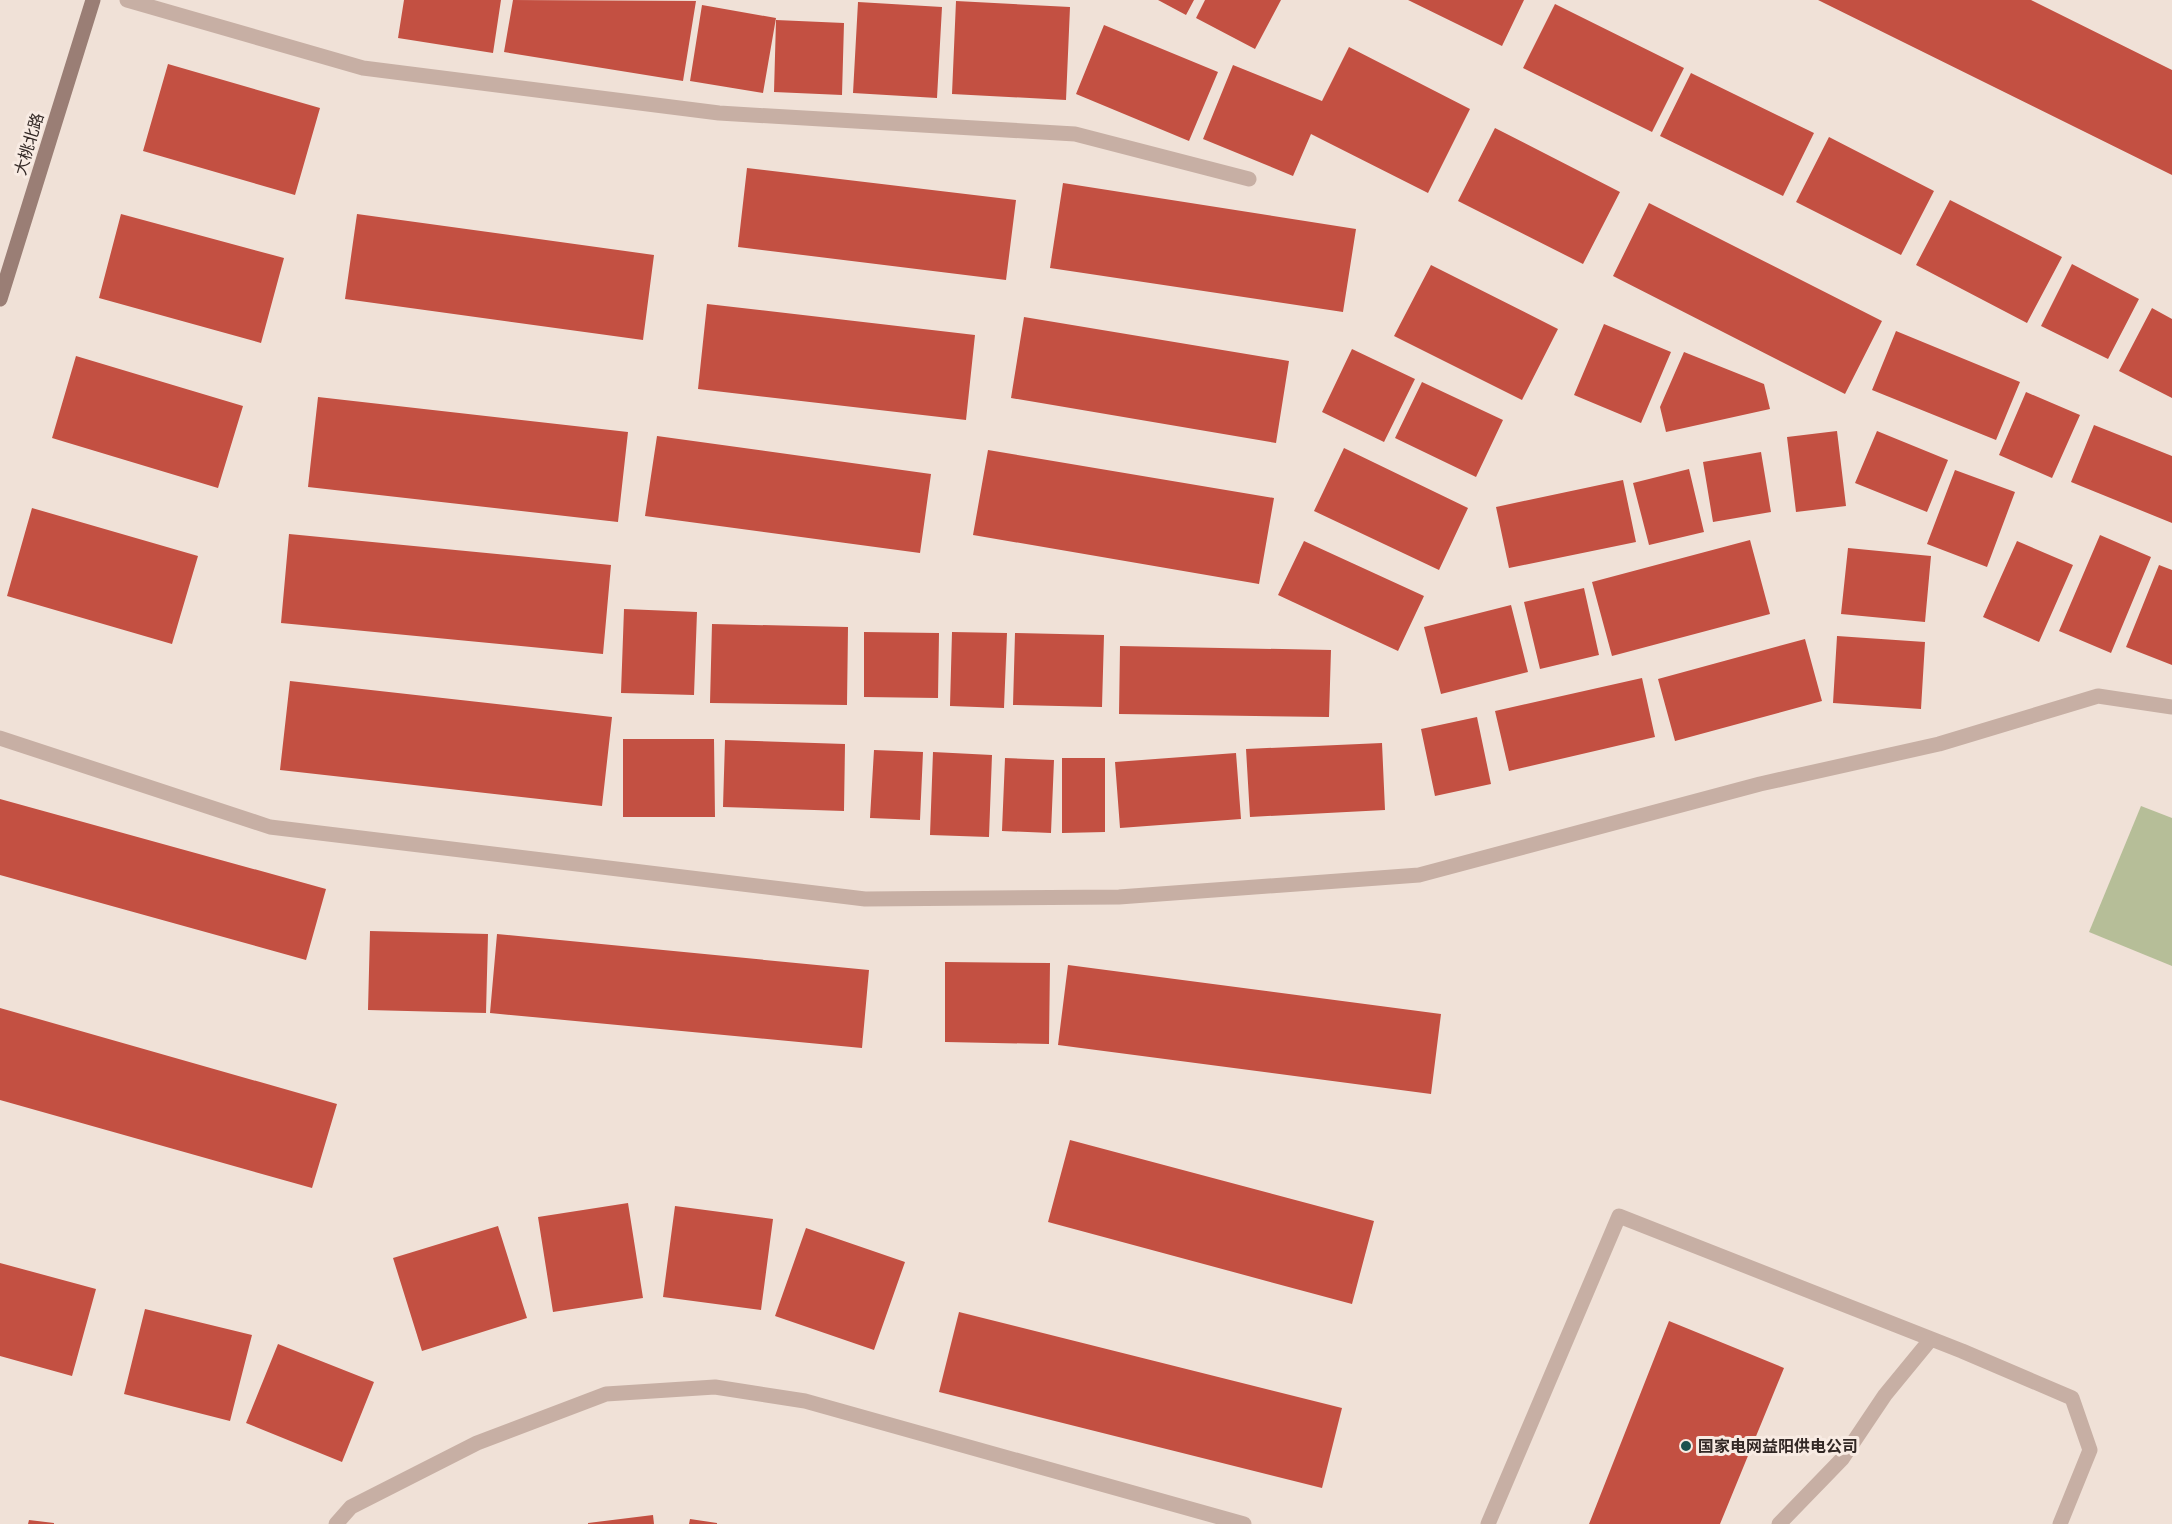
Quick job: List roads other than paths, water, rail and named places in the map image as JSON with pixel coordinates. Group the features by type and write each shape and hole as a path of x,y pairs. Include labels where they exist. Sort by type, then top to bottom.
{"street":[{"name":"大桃北路","path":"0,299 93,0"},
{"path":"127,0 363,68 719,113 1075,135 1249,179"},
{"path":"0,738 270,827 865,899 1119,897 1419,875 1760,784 1939,744 2098,696 2172,707"},
{"path":"1488,1524 1620,1216 1931,1339 2072,1398 2090,1450 2060,1524"},
{"path":"1779,1524 1842,1459 1885,1395 1931,1339"},
{"path":"336,1524 351,1507 477,1443 606,1394 715,1387 806,1401 1244,1524"}],"place":[{"name":"国家电网益阳供电公司","path":"1686,1446"}]}
